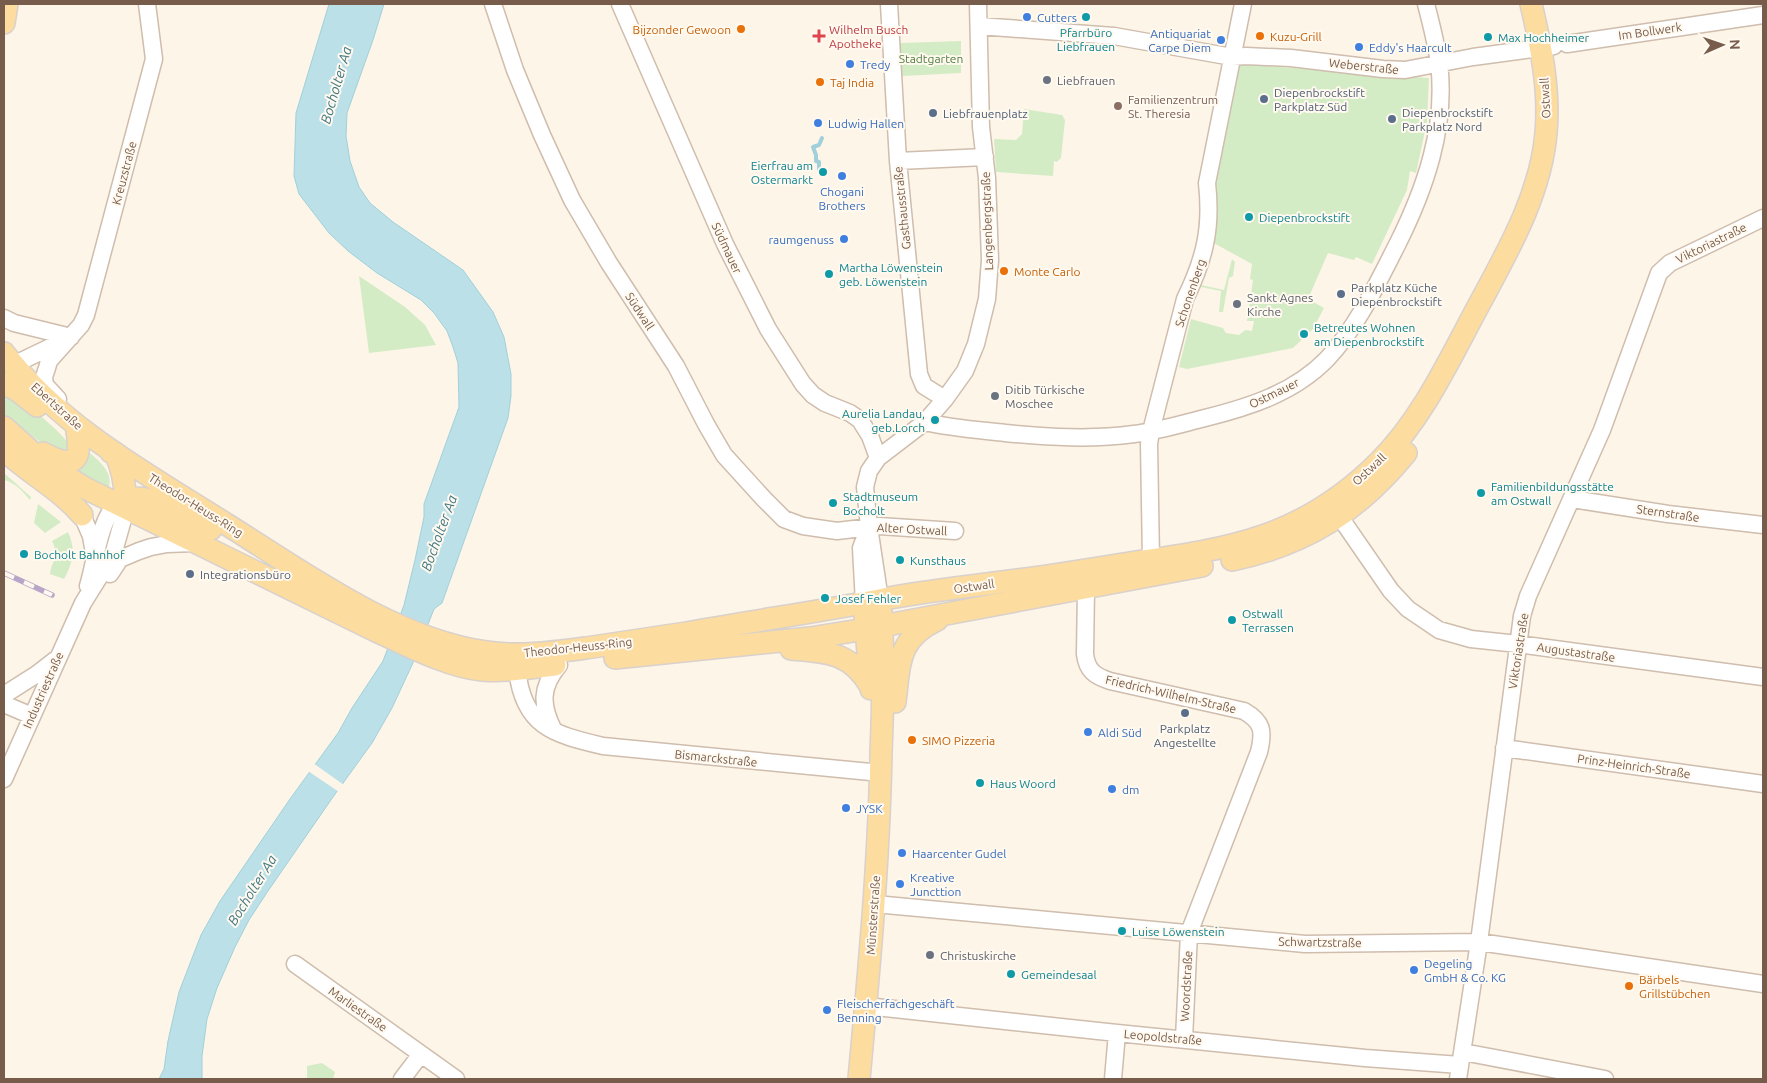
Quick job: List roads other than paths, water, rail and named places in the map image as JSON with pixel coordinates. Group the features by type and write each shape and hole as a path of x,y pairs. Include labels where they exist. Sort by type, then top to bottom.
{"main road":[{"path":"4,23 7,4"},
{"name":"Ostwall","path":"1531,4 1554,46"},
{"name":"Ostwall","path":"873,615 951,613 1262,553 1300,539 1335,510 1378,486 1405,455 1427,423 1484,324 1523,250 1548,189 1560,137 1562,118 1561,90 1554,46 1543,4"},
{"name":"Ebertstraße","path":"6,367 18,391 60,426 75,427 115,453"},
{"path":"5,436 65,462 74,460 78,453 79,445 75,427"},
{"path":"5,436 85,488 122,503 144,498 167,506 250,550 306,575"},
{"path":"5,436 16,461 64,498 82,515"},
{"path":"115,453 122,474 122,503"},
{"name":"Theodor-Heuss-Ring","path":"115,453 306,575 377,623"},
{"name":"Theodor-Heuss-Ring","path":"122,503 196,543 433,647 474,668 517,669 751,644"},
{"name":"Ostwall","path":"873,615 1033,578 1200,552 1248,542 1292,524 1335,510"},
{"name":"Ostwall","path":"882,750 894,712 900,661 906,644 923,626 951,613"},
{"path":"751,644 786,630 859,620 873,615"},
{"name":"Theodor-Heuss-Ring","path":"433,647 484,652 551,652 873,615"},
{"name":"Münsterstraße","path":"873,615 871,686 882,750"},
{"name":"Münsterstraße","path":"859,1079 875,904 882,750 884,660 873,615"},
{"path":"751,644 826,652 842,657 860,672 871,686"}],"street":[{"name":"Kreuzstraße","path":"75,427 67,408 46,385 44,377 49,361 82,325 91,300 154,59 147,4"},
{"name":"Südwall","path":"493,4 515,70 572,200 608,263 676,366 724,455 784,519 803,526 837,531 869,527"},
{"name":"Südmauer","path":"620,4 725,244 768,329 803,384 813,395 824,404 850,413 860,420 870,436 878,458"},
{"name":"Gasthausstraße","path":"889,4 898,161 919,374 924,386 945,400"},
{"name":"Langenbergstraße","path":"878,458 925,422 945,400 965,371 982,324 987,299 990,260 985,157 981,126 978,4"},
{"name":"Schonenberg","path":"1151,560 1149,444 1185,299 1195,279 1207,242 1210,207 1207,183 1243,4"},
{"name":"Ostmauer","path":"925,422 951,428 1062,438 1108,437 1151,432 1242,409 1296,385 1308,375 1343,340 1363,308 1398,242 1428,172 1434,149 1440,109 1439,64 1426,4"},
{"name":"Im Bollwerk","path":"1554,46 1763,15"},
{"name":"Weberstraße","path":"979,26 1114,36 1232,57 1291,58 1394,70 1413,69 1473,57 1554,46"},
{"path":"898,161 985,157"},
{"name":"Viktoriastraße","path":"1460,1066 1479,942 1522,616 1528,596 1602,430 1659,273 1670,263 1763,218"},
{"path":"4,318 14,324 71,337"},
{"name":"Kreuzstraße","path":"6,367 71,337"},
{"path":"873,615 861,548 869,527 865,487 869,471 878,458"},
{"name":"Sternstraße","path":"1572,499 1668,514 1763,525"},
{"path":"122,503 124,516 113,556 83,603 103,528 110,510 122,503"},
{"name":"Augustastraße","path":"1335,510 1391,591 1408,609 1438,630 1471,639 1763,676"},
{"path":"82,515 93,544 94,561"},
{"name":"Alter Ostwall","path":"869,527 906,527 955,531"},
{"path":"83,603 103,583 120,560 152,547 196,543"},
{"name":"Friedrich-Wilhelm-Straße","path":"1086,588 1085,654 1086,664 1092,673 1110,681 1244,711 1256,718 1262,729 1262,741 1189,934"},
{"name":"Industriestraße","path":"4,779 83,603"},
{"path":"4,695 37,674 57,658"},
{"path":"554,731 547,717 544,698 550,676 559,665"},
{"name":"Bismarckstraße","path":"517,669 529,711 540,723 574,740 603,746 881,774"},
{"path":"4,704 32,716"},
{"name":"Prinz-Heinrich-Straße","path":"1504,748 1763,784"},
{"name":"Schwartzstraße","path":"875,904 1305,944 1479,942 1763,984"},
{"name":"Woordstraße","path":"1184,1039 1189,934"},
{"name":"Marliestraße","path":"295,964 456,1079"},
{"name":"Leopoldstraße","path":"866,1006 1365,1058 1605,1079"},
{"path":"1113,1079 1117,1033"},
{"path":"402,1079 421,1054"}],"water":[{"name":"Bocholter Aa","path":"329,4 384,4 347,113 346,136 350,161 359,187 370,203 393,222 463,270 493,312 504,337 511,374 508,418 442,603 434,609 412,665 392,708 372,743 268,891 249,920 235,947 217,988 207,1019 202,1056 202,1079 159,1079 164,1069 179,992 201,935 220,901 338,733 383,661 404,605 424,517 424,504 459,407 458,363 447,331 434,313 421,300 377,273 348,251 329,233 299,194 294,176 296,113"}],"waterway":[{"path":"819,170 819,162 816,161 813,147 819,145 822,138"}],"railway":[{"path":"4,573 52,595"}],"place":[{"name":"Cutters","path":"1027,17"},
{"name":"Pfarrbüro Liebfrauen","path":"1086,17"},
{"name":"Bijzonder Gewoon","path":"741,29"},
{"name":"Wilhelm Busch Apotheke","path":"819,36"},
{"name":"Kuzu-Grill","path":"1260,36"},
{"name":"Max Hochheimer","path":"1488,37"},
{"name":"Antiquariat Carpe Diem","path":"1221,40"},
{"name":"Eddy's Haarcult","path":"1359,47"},
{"name":"Tredy","path":"850,64"},
{"name":"Liebfrauen","path":"1047,80"},
{"name":"Taj India","path":"820,82"},
{"name":"Diepenbrockstift Parkplatz Süd","path":"1264,99"},
{"name":"Familienzentrum St. Theresia","path":"1118,106"},
{"name":"Liebfrauenplatz","path":"933,113"},
{"name":"Diepenbrockstift Parkplatz Nord","path":"1392,119"},
{"name":"Ludwig Hallen","path":"818,123"},
{"name":"Eierfrau am Ostermarkt","path":"823,172"},
{"name":"Chogani Brothers","path":"842,176"},
{"name":"Diepenbrockstift","path":"1249,217"},
{"name":"raumgenuss","path":"844,239"},
{"name":"Monte Carlo","path":"1004,271"},
{"name":"Martha Löwenstein geb. Löwenstein","path":"829,274"},
{"name":"Parkplatz Küche Diepenbrockstift","path":"1341,294"},
{"name":"Sankt Agnes Kirche","path":"1237,304"},
{"name":"Betreutes Wohnen am Diepenbrockstift","path":"1304,334"},
{"name":"Ditib Türkische Moschee","path":"995,396"},
{"name":"Aurelia Landau, geb.Lorch","path":"935,420"},
{"name":"Familienbildungsstätte am Ostwall","path":"1481,493"},
{"name":"Stadtmuseum Bocholt","path":"833,503"},
{"name":"Bocholt Bahnhof","path":"24,554"},
{"name":"Kunsthaus","path":"900,560"},
{"name":"Integrationsbüro","path":"190,574"},
{"name":"Josef Fehler","path":"825,598"},
{"name":"Ostwall Terrassen","path":"1232,620"},
{"name":"Parkplatz Angestellte","path":"1185,713"},
{"name":"Aldi Süd","path":"1088,732"},
{"name":"SIMO Pizzeria","path":"912,740"},
{"name":"Haus Woord","path":"980,783"},
{"name":"dm","path":"1112,789"},
{"name":"JYSK","path":"846,808"},
{"name":"Haarcenter Gudel","path":"902,853"},
{"name":"Kreative Juncttion","path":"900,884"},
{"name":"Luise Löwenstein","path":"1122,931"},
{"name":"Christuskirche","path":"930,955"},
{"name":"Degeling GmbH & Co. KG","path":"1414,970"},
{"name":"Gemeindesaal","path":"1011,974"},
{"name":"Bärbels Grillstübchen","path":"1629,986"},
{"name":"Fleischerfachgeschäft Benning","path":"827,1010"}],"park label":[{"name":"Stadtgarten","path":"931,58"}]}
